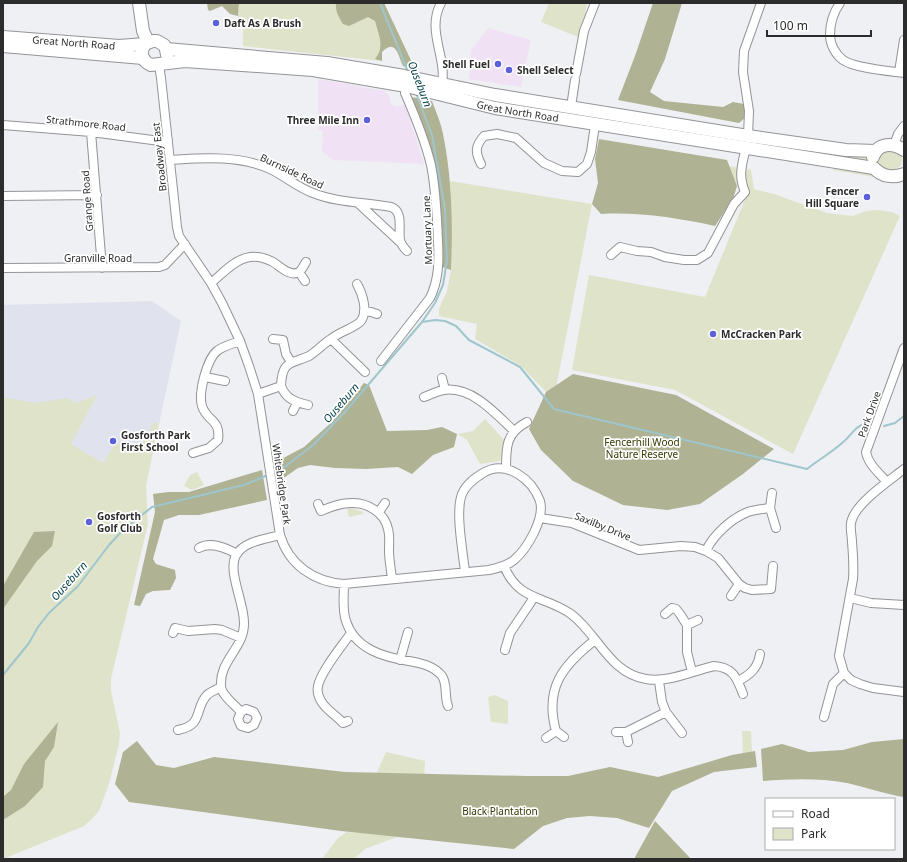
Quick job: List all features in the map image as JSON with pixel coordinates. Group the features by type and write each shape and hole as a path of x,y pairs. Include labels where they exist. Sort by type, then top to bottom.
{"main road":[{"path":"139,3 143,31 147,43 142,51 143,58"},
{"name":"Great North Road","path":"3,36 119,46 147,43 152,40 161,42 166,49 306,61 354,67 419,84 495,108 552,116 595,125 747,142 846,150 876,151 879,147 885,145 899,148"},
{"name":"Great North Road","path":"3,46 143,58 148,64 151,65 185,61 313,70 405,81"},
{"path":"160,64 166,57 166,49"},
{"name":"Great North Road","path":"419,84 442,84 495,95 571,107 874,168 878,172 885,175 896,176 904,173"},
{"path":"874,168 873,162 876,151"}],"street":[{"path":"434,3 437,12"},
{"path":"441,3 434,23 442,84"},
{"path":"571,107 584,31 595,3"},
{"path":"611,255 620,244 633,250 651,252 665,257 684,260 697,260 708,253 734,204 745,192 741,182 741,170 747,142 749,111 743,72 744,51 761,3"},
{"path":"840,3 834,12 830,29 830,40 834,50 843,60 854,65 902,73 904,40"},
{"name":"Broadway East","path":"160,64 177,227 185,244"},
{"name":"Mortuary Lane","path":"381,361 430,298 438,272 438,220 431,164 421,132 405,93 405,81"},
{"name":"Strathmore Road","path":"3,125 92,132 160,141 168,140"},
{"path":"481,164 476,154 478,143 484,136 497,134 516,138 544,163 562,171 578,172 587,164 591,152 595,125"},
{"path":"899,148 898,134 904,126"},
{"name":"Grange Road","path":"92,132 102,268"},
{"name":"Burnside Road","path":"170,160 201,158 241,160 271,169 312,193 358,203 371,203 396,209 399,213 400,242"},
{"path":"3,196 97,195"},
{"path":"358,203 400,242 406,251"},
{"name":"Granville Road","path":"3,268 159,267 166,265 185,244"},
{"name":"Whitebridge Park","path":"185,244 222,302 240,341 258,394 280,535 289,556 304,571 322,581 344,584 465,572"},
{"path":"211,283 244,258 261,258 271,261 289,273 295,274 299,272 306,262"},
{"path":"299,272 305,281"},
{"path":"308,405 297,403 287,397 283,392 281,386 283,372 286,366 291,362 310,355 331,339 360,322 364,311 362,294 357,284"},
{"path":"364,311 377,314"},
{"path":"273,339 284,338 286,354 291,362"},
{"path":"331,339 365,372"},
{"path":"193,453 209,448 218,440 219,432 216,424 201,405 201,396 211,357 218,350 240,341"},
{"name":"Park Drive","path":"887,482 871,464 867,458 866,452 904,348"},
{"path":"205,377 225,381"},
{"path":"442,378 445,390"},
{"path":"258,394 281,386"},
{"path":"424,397 445,390 462,392 472,396 487,406 514,431"},
{"path":"293,411 297,403"},
{"path":"506,468 506,449 509,439 514,431 527,422"},
{"path":"506,468 521,476 533,487 540,502 540,518 525,549 514,560 504,566 489,570 465,572 459,510 462,493 473,479 488,470 506,468"},
{"path":"904,469 858,508 853,515 851,530 854,567 850,598 839,656 840,665 844,673 851,680 873,688 904,692"},
{"path":"772,493 770,508 776,528"},
{"path":"379,512 385,502"},
{"path":"320,510 339,504 352,503 365,506 379,512 385,520 388,529 392,579"},
{"path":"770,508 748,512 740,516 714,537 706,551 718,558 739,584 752,590 770,589 773,566"},
{"name":"Saxilby Drive","path":"540,518 572,523 639,550 681,546 695,547 706,551"},
{"path":"241,712 224,693 221,687 222,670 241,638 244,624 244,612 233,562 237,554 247,545 280,535"},
{"path":"199,548 204,545 218,546 237,554"},
{"path":"504,566 513,583 520,590 533,597 559,606 571,614 582,623 609,658 632,675 644,679 659,681 707,667 722,666 728,669 738,681 743,694"},
{"path":"344,584 346,620 351,633 363,645 375,653 389,658 421,663 432,668 442,676 446,687 445,703"},
{"path":"731,596 739,584"},
{"path":"505,650 510,633 533,597"},
{"path":"850,598 871,603 904,605"},
{"path":"665,614 672,608 676,609 687,625 687,652 692,672"},
{"path":"687,625 698,620"},
{"path":"174,628 188,631 215,629 222,630 241,638"},
{"path":"400,660 408,632"},
{"path":"343,724 336,715 324,705 318,695 318,686 321,678 338,650 351,633"},
{"path":"564,737 556,731 552,718 552,701 556,685 561,674 570,661 595,640"},
{"path":"738,681 746,677 756,667 760,654"},
{"path":"824,717 833,684 844,673"},
{"path":"659,681 662,702 666,712 682,733"},
{"path":"178,730 186,728 194,722 206,696 221,687"},
{"path":"616,732 626,732 666,712"},
{"path":"546,738 556,731"},
{"path":"626,732 628,742"}],"shaded area":[{"name":"Shell Fuel","path":"488,28 531,40 521,87 469,79 471,50"},
{"path":"318,79 385,91 390,97 392,105 397,107 405,104 424,164 334,160 322,152 323,131 318,130"},
{"path":"152,301 181,321 146,485 3,527 3,305"}],"green space":[{"path":"207,3 239,3 238,16 230,14 222,6 210,11 208,10"},
{"path":"239,3 384,3 415,69 403,66 398,53 393,47 387,48 382,52 382,61 243,46 243,20 238,20"},
{"path":"336,3 384,3 415,69 403,66 398,53 393,47 387,48 382,52 382,61 375,59 380,50 380,41 375,21 368,17 349,26 343,24 337,12"},
{"path":"549,3 587,3 578,37 541,22"},
{"path":"653,3 682,3 665,59 650,92 664,101 723,107 733,102 744,104 746,117 739,123 618,100"},
{"path":"411,97 432,101 442,130 446,150 451,202 451,270 442,267 442,223 437,178 429,142"},
{"path":"599,139 727,160 737,186 733,199 715,226 658,216 601,214 592,204 598,183 595,159"},
{"path":"891,149 901,155 902,160 901,165 894,170 885,169 878,161 882,152"},
{"path":"837,152 870,156 869,163 836,158"},
{"path":"835,165 868,171 880,178 833,170"},
{"name":"McCracken Park","path":"729,166 751,170 754,189 774,194 827,213 853,216 866,211 877,210 892,212 900,216 793,454 675,390 572,370 589,275 705,297 744,202"},
{"path":"450,181 592,204 556,388 549,395 521,366 475,339 477,324 439,316 439,309 447,291 451,270 452,249"},
{"name":"Fencerhill Wood Nature Reserve","path":"573,374 676,395 774,449 743,474 700,504 667,510 623,505 573,481 541,450 529,429 546,392"},
{"path":"364,383 369,385 387,431 427,430 442,427 457,434 454,447 433,455 412,474 398,467 366,469 335,468 310,465 298,468 278,482 276,462 304,447 332,422"},
{"name":"Gosforth Golf Club","path":"97,395 71,444 103,463 116,442 137,454 154,422 159,423 146,485 148,524 111,679 111,691 120,733 119,744 109,784 99,811 93,818 84,826 3,859 3,397 35,403 67,398 76,403"},
{"path":"485,419 504,440 500,461 480,464 467,440 458,434 473,431"},
{"path":"262,470 267,500 199,515 179,515 164,520 153,559 156,564 175,570 176,578 170,590 153,591 146,594 140,606 134,605 155,512 153,494 189,492"},
{"path":"197,472 204,485 192,490 184,486 190,475"},
{"path":"352,508 363,512 363,514 349,517 347,509"},
{"path":"55,531 52,546 37,561 3,609 3,586 34,532"},
{"path":"495,695 508,701 508,724 491,722 488,697"},
{"path":"58,722 54,747 45,761 43,787 25,806 3,820 3,797 11,790 24,764"},
{"path":"742,731 751,731 752,753 743,754"},
{"path":"904,739 904,797 836,781 805,779 763,781 761,749 782,744 809,752 843,750 872,742"},
{"name":"Black Plantation","path":"137,741 156,765 174,768 214,757 345,772 568,776 610,767 658,777 732,755 755,751 757,767 714,772 672,791 649,828 617,818 590,816 567,818 543,826 514,849 341,831 129,802 115,784 123,752"},
{"path":"386,752 425,761 423,798 409,838 397,837 365,849 354,859 322,859 338,838 347,832 358,833 374,779"},
{"path":"655,821 691,859 634,859"}],"waterway":[{"name":"Ouseburn","path":"380,3 408,72"},
{"name":"Ouseburn","path":"272,474 286,466 313,445 344,413 422,322 435,303 443,285 447,260 445,209 432,135 416,93"},
{"path":"422,322 435,320 445,321 456,326 469,340 520,367 554,409 807,469 838,447 857,428 868,423"},
{"path":"884,426 895,423 904,416"},
{"name":"Ouseburn","path":"3,675 29,643 38,627 49,613 78,586 109,545 123,530 152,507 244,485 268,475"}],"place":[{"name":"Daft As A Brush","path":"216,23"},
{"name":"Shell Fuel","path":"498,64"},
{"name":"Shell Select","path":"509,70"},
{"name":"Three Mile Inn","path":"367,120"},
{"name":"Fencer Hill Square","path":"867,197"},
{"name":"McCracken Park","path":"713,334"},
{"name":"Gosforth Park First School","path":"113,441"},
{"name":"Gosforth Golf Club","path":"89,522"}]}
